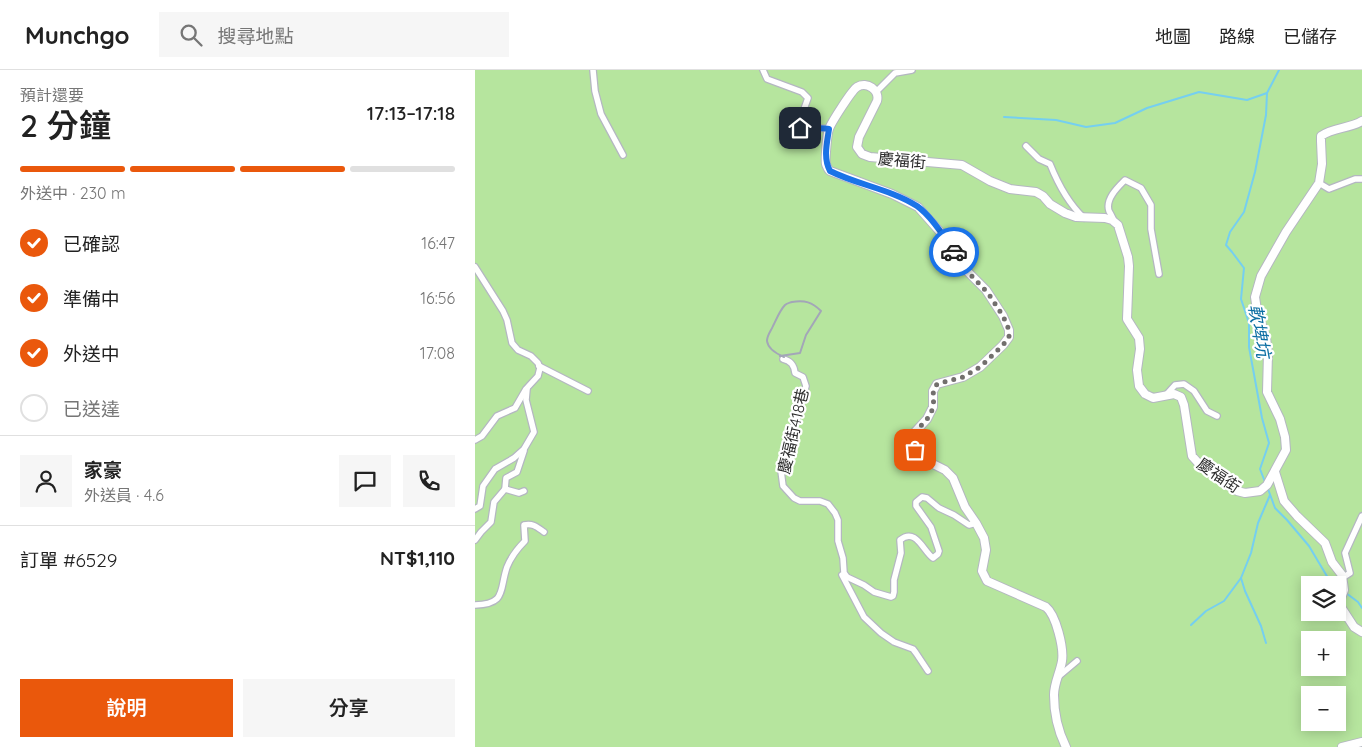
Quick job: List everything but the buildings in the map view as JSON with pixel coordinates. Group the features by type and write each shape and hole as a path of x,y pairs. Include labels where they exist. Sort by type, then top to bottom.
{"street":[{"path":"593,70 595,91 601,114 623,155"},
{"path":"763,70 767,78 803,92 808,98 799,123 800,128 829,129"},
{"path":"877,91 895,73 913,70"},
{"name":"慶福街","path":"1066,747 1057,722 1054,695 1062,661 1055,619 1046,607 987,581 982,571 986,550 984,538 965,507 953,478 945,470 925,460 915,450 913,442 915,432 927,419 933,406 933,391 937,384 963,377 980,367 1003,345 1009,337 1009,330 1003,316 986,290 964,268 942,234 918,207 892,194 830,171 826,165 829,129 851,93 857,87 869,86 877,91 879,96 859,137 857,147 862,154 870,157 962,165 990,181 1010,189 1036,192 1043,196 1050,204 1065,213 1084,218 1105,218 1118,225 1129,266 1127,319 1139,338 1140,349 1137,370 1139,386 1145,394 1153,398 1174,394 1181,397 1185,405 1192,456 1201,466 1237,491 1245,493 1260,491 1265,487 1286,450 1280,419 1267,392 1268,353 1255,297 1261,276 1286,232 1319,183 1322,164 1321,136 1330,130 1355,126 1362,121"},
{"path":"1026,146 1039,159 1051,164 1057,179 1075,209 1084,218"},
{"path":"1319,183 1329,189 1355,179 1362,179"},
{"path":"1114,222 1108,209 1109,201 1117,188 1125,180 1141,188 1151,206 1151,229 1159,274"},
{"path":"475,267 503,310 512,344 517,350 531,356 539,366 588,392"},
{"name":"慶福街418巷","path":"783,359 792,364 795,368 795,373 803,377 806,386 784,454 781,471 783,486 794,498 800,501 820,501 828,504 835,513 838,520 838,541 843,558 843,566"},
{"path":"475,440 482,436 497,416 515,408 526,389 538,376 539,366"},
{"path":"1167,395 1175,385 1184,384 1194,391 1207,411 1217,416"},
{"path":"475,540 491,522 494,502 505,489 506,478 517,472 524,449 534,432 526,400 527,388"},
{"path":"475,509 480,506 483,486 495,469 515,458 524,449"},
{"path":"1275,472 1284,501 1325,543 1331,562 1341,576"},
{"path":"505,489 519,493 525,492"},
{"path":"843,566 847,577 874,592 891,597 894,592 894,580 901,553 900,540 903,537 907,536 919,540 927,553 933,558 939,551 931,527 915,506 917,500 921,497 927,498 939,508 969,525 976,523"},
{"path":"1344,576 1350,573 1345,553 1362,516"},
{"path":"475,605 491,603 502,591 507,567 515,551 525,541 524,525 535,525 544,532"},
{"path":"843,566 840,572 864,617 893,642 913,649 928,672"},
{"path":"1346,615 1354,627 1362,632"},
{"path":"1057,678 1077,661"},
{"path":"1343,747 1362,742"}],"green space":[{"path":"475,70 1362,70 1362,747 475,747"}],"waterway":[{"name":"軟埤坑","path":"1265,482 1260,469 1269,443 1262,418 1249,347 1249,323 1241,299 1244,268 1226,245 1230,232 1244,212 1255,172 1266,115 1267,93 1279,70"},
{"path":"1004,117 1056,120 1086,127 1115,123 1147,108 1199,92 1247,100 1267,93"},
{"name":"軟埤坑","path":"1268,489 1275,508 1309,546 1327,576"},
{"path":"1266,643 1241,578 1251,553 1258,523 1270,495"},
{"path":"1191,625 1206,611 1224,601 1241,578"},
{"name":"軟埤坑","path":"1346,593 1358,602 1362,608"}],"railway":[{"path":"780,356 800,353 806,335 821,311 808,302 801,301 786,304 768,335 767,341 771,349 776,353 779,354 781,356 784,357"}],"way so far":[{"path":"915,450 913,442 915,432 927,419 933,406 933,391 937,384 963,377 980,367 1009,337 1009,330 1003,316 986,290 964,268 954,252"}],"route":[{"path":"800,128 829,129 826,165 830,171 892,194 918,207 942,234 954,252"}]}
